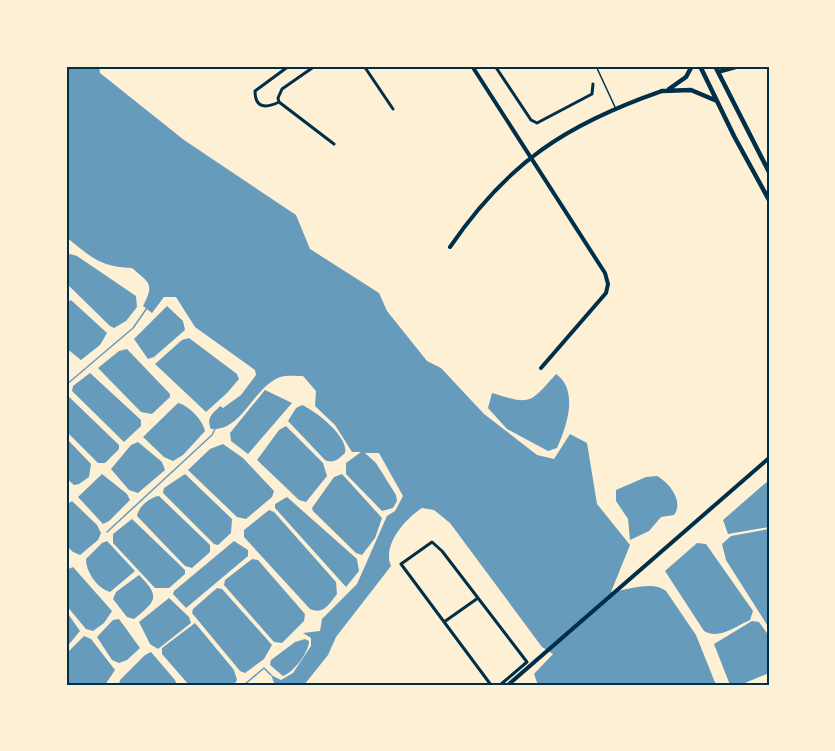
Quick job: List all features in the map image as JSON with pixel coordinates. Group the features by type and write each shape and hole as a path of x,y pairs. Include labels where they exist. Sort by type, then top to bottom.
{"main road":[{"path":"662,91 686,77 692,66"},
{"path":"700,66 769,200"},
{"path":"715,66 769,172"},
{"path":"662,91 691,90 717,101"}],"street":[{"path":"279,102 268,108 262,106 256,100 255,91 289,66"},
{"path":"315,66 282,88 278,94 279,102 334,144"},
{"path":"364,66 393,109"},
{"path":"472,66 532,156 605,273 608,284 606,293 541,368"},
{"path":"495,66 531,120 537,123 592,94 593,84"},
{"path":"718,72 740,66"},
{"path":"450,247 488,198 532,156 594,117 662,91"},
{"path":"508,685 769,458"},
{"path":"491,685 401,564 432,542 527,662 500,685"},
{"path":"444,622 478,598"}],"lane":[{"path":"596,66 615,108"}],"water":[{"path":"66,66 99,66 100,73 184,140 296,215 310,249 379,293 387,311 427,361 441,368 484,414 537,455 554,459 570,434 587,443 597,504 630,545 611,592 647,586 666,591 696,635 716,685 538,685 534,674 553,654 542,647 450,523 434,510 422,508 397,533 390,550 391,566 336,637 328,655 304,685 275,685 271,675 281,680 293,673 311,646 311,638 303,633 320,631 322,619 357,584 387,516 395,511 403,496 379,453 365,453 376,463 396,495 397,501 393,508 382,511 346,474 346,463 361,452 352,452 335,425 315,406 316,391 303,376 282,376 270,382 240,416 222,428 211,429 209,422 212,414 220,406 223,408 241,395 256,375 255,370 195,327 176,297 164,297 152,313 143,306 149,288 143,277 132,268 103,263 66,237"},
{"path":"70,254 77,256 136,296 137,307 126,321 114,328 110,326 66,283 66,256"},
{"path":"71,300 107,333 100,345 81,360 66,348 66,303"},
{"path":"167,306 183,321 185,330 154,357 148,359 134,339"},
{"path":"189,338 237,374 239,379 206,412 155,364 182,340"},
{"path":"127,349 170,394 170,397 152,414 141,412 98,368 119,351"},
{"path":"90,373 141,420 141,426 124,442 72,391 73,386"},
{"path":"556,374 567,389 569,409 557,448 548,451 507,429 488,408 492,393 515,399 529,399"},
{"path":"265,390 292,403 248,454 231,441 230,433"},
{"path":"66,394 119,445 119,449 105,463 98,463 66,431"},
{"path":"178,403 195,414 205,431 183,455 173,461 164,457 143,437"},
{"path":"302,405 337,432 345,447 345,453 338,459 325,460 288,421 296,408"},
{"path":"286,426 323,463 327,476 306,502 299,500 257,460 279,430"},
{"path":"66,438 91,464 89,477 79,484 74,485 66,478"},
{"path":"138,442 162,462 165,470 138,493 129,490 111,469 131,445"},
{"path":"223,444 243,458 274,491 272,497 246,519 237,517 188,470 210,449"},
{"path":"102,474 127,494 130,500 103,524 78,497"},
{"path":"185,474 232,519 231,533 218,545 214,544 163,493 164,488"},
{"path":"342,474 382,518 375,538 362,555 356,553 312,508 334,477"},
{"path":"657,476 667,483 674,493 677,510 674,515 661,517 649,531 630,540 628,519 616,501 616,490 646,477"},
{"path":"769,480 769,527 728,534 723,520"},
{"path":"159,496 210,545 210,552 192,568 185,566 137,516 145,503"},
{"path":"287,497 357,559 359,571 346,587 275,508 275,504"},
{"path":"72,501 97,525 101,533 98,540 80,555 66,545 66,505"},
{"path":"269,510 274,512 336,582 337,594 323,610 310,609 244,537 244,530"},
{"path":"132,519 185,570 185,574 169,588 155,588 113,543 113,534"},
{"path":"769,529 769,628 726,560 722,544 731,536"},
{"path":"107,541 135,571 110,592 93,579 86,559"},
{"path":"234,541 248,550 248,556 186,608 173,594 174,591"},
{"path":"697,543 706,544 753,611 750,620 721,633 704,631 665,571"},
{"path":"252,559 258,560 305,614 304,621 282,643 274,642 224,585 225,580"},
{"path":"73,567 112,611 104,623 93,631 86,629 66,605 66,570"},
{"path":"139,575 151,589 153,598 147,608 134,619 127,617 113,599 116,592"},
{"path":"217,588 222,589 272,645 264,659 245,673 240,671 192,613 193,609"},
{"path":"169,598 189,617 191,623 158,649 150,644 139,622"},
{"path":"66,611 80,631 66,648"},
{"path":"119,619 140,648 127,660 119,663 112,660 97,637 113,620"},
{"path":"752,621 759,622 769,636 769,673 740,685 730,685 714,644"},
{"path":"195,623 234,670 237,680 234,685 189,685 162,654 162,648"},
{"path":"84,636 91,639 115,670 105,685 66,685 66,654"},
{"path":"305,639 309,641 304,656 287,674 283,676 270,665 271,660 295,642"},
{"path":"151,652 177,685 119,685 120,680"}],"waterway":[{"path":"66,385 133,328 147,308"},
{"path":"107,532 212,435 215,429"},
{"path":"244,685 264,668 271,675"}]}
